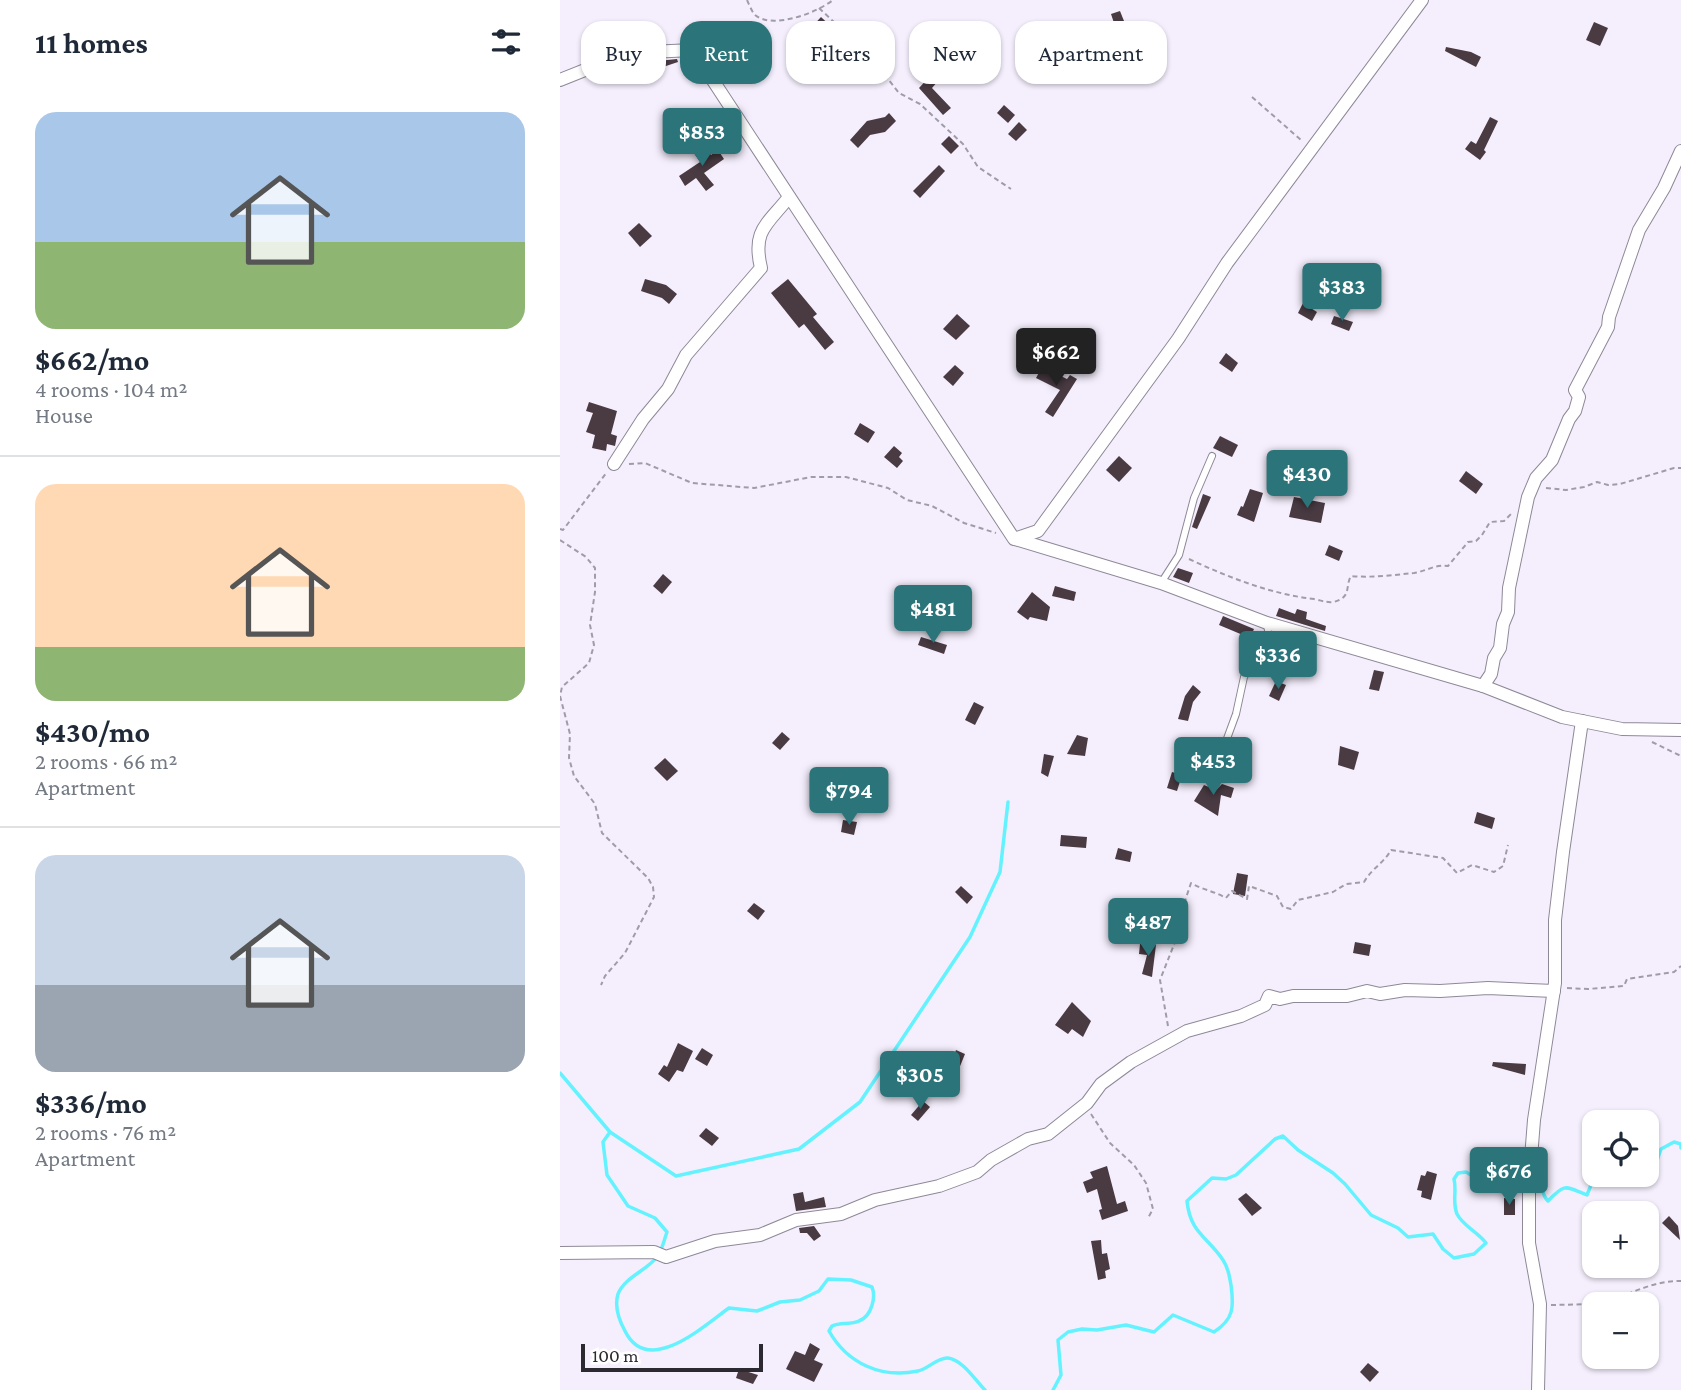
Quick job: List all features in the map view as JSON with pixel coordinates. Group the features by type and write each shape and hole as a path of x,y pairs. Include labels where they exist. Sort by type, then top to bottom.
{"street":[{"path":"1014,538 1038,531 1178,340 1227,263 1422,0"},
{"path":"560,80 590,68 649,52 693,50 1014,538 1161,583 1267,623 1483,686 1562,717 1622,729 1681,730"},
{"path":"1483,686 1491,674 1494,658 1500,648 1503,624 1508,612 1509,588 1532,486 1552,460 1560,443 1577,404 1575,390 1608,327 1639,230 1664,188 1681,151"},
{"path":"614,464 643,419 668,389 686,355 734,297 756,276 761,268 756,247 763,229 789,197"},
{"path":"1538,1390 1540,1307 1529,1243 1529,1183 1534,1120 1554,990 1558,893 1582,721"},
{"path":"560,1253 654,1252 666,1257 715,1241 760,1235 796,1220 841,1214 875,1200 939,1186 976,1172 1028,1139 1048,1134 1087,1103 1101,1084 1131,1062 1188,1031 1241,1016 1265,1005 1269,996 1280,999 1293,996 1347,996 1367,991 1380,994 1405,990 1488,988 1554,990"}],"lane":[{"path":"1161,583 1179,555 1194,498 1212,456"},
{"path":"1216,784 1214,774 1236,714 1244,677 1269,639 1267,623"}],"path":[{"path":"747,0 755,15 767,20 796,18 833,0"},
{"path":"819,8 870,56 900,93 920,104 962,144 978,167 1012,189"},
{"path":"1252,97 1312,150"},
{"path":"560,529 563,530 579,512 614,464 645,463 692,482 754,488 811,477 846,477 888,488 907,500 932,506 964,523 1014,538"},
{"path":"1532,486 1566,490 1597,482 1620,484 1681,468"},
{"path":"1179,555 1265,589 1332,603 1347,594 1351,576 1381,577 1414,573 1438,565 1447,566 1468,542 1476,541 1482,535 1490,522 1504,521 1514,510"},
{"path":"560,540 586,557 596,568 590,625 594,645 589,663 562,687 560,696 570,734 569,758 574,776 594,804 602,833 648,878 654,897 625,953 605,976 601,985"},
{"path":"1170,1040 1160,980 1175,942 1179,919 1191,883 1226,898 1233,891 1247,899 1249,886 1277,896 1283,906 1292,909 1298,900 1334,892 1346,884 1364,882 1375,867 1384,863 1391,850 1443,859 1457,873 1472,865 1494,872 1503,866 1508,845"},
{"path":"1554,990 1623,986 1628,979 1674,972 1681,966"},
{"path":"1087,1103 1092,1116 1110,1143 1134,1165 1146,1183 1153,1209 1148,1218"},
{"path":"1634,1292 1669,1280 1681,1281"},
{"path":"1540,1307 1582,1305"}],"building":[{"path":"1120,11 1124,21 1113,21 1111,14"},
{"path":"1594,22 1608,28 1600,46 1586,40"},
{"path":"1446,47 1481,57 1476,67 1445,51"},
{"path":"677,59 678,62 666,66 666,60"},
{"path":"923,84 935,84 932,88 951,108 943,115 919,88"},
{"path":"1004,105 1015,115 1008,123 997,113"},
{"path":"889,113 896,121 885,132 870,135 858,148 850,140 867,121 885,117"},
{"path":"1490,117 1498,121 1480,160 1465,149 1471,141 1476,144"},
{"path":"1019,122 1027,130 1016,141 1008,134"},
{"path":"949,136 959,146 951,154 941,144"},
{"path":"705,146 711,155 718,150 724,159 704,173 714,185 706,191 696,178 685,186 679,176 700,162 694,153"},
{"path":"939,165 945,171 920,198 913,191"},
{"path":"639,223 652,236 640,247 628,233"},
{"path":"645,279 666,285 677,294 669,304 662,298 641,291"},
{"path":"788,279 817,314 813,317 834,342 825,350 804,324 799,328 771,293"},
{"path":"1303,303 1317,312 1312,321 1298,313"},
{"path":"957,314 970,326 956,340 943,329"},
{"path":"1334,316 1353,322 1349,331 1331,324"},
{"path":"1226,353 1238,363 1232,372 1219,363"},
{"path":"955,365 964,373 953,386 943,377"},
{"path":"1042,367 1067,379 1070,375 1077,379 1053,417 1045,412 1060,390 1036,378"},
{"path":"589,402 617,411 611,434 617,436 615,446 607,444 606,451 592,448 595,435 586,432 593,413 586,411"},
{"path":"860,423 875,432 868,443 854,434"},
{"path":"1220,436 1238,445 1232,457 1213,448"},
{"path":"894,446 902,453 899,457 903,461 897,468 884,457"},
{"path":"1119,456 1132,468 1119,482 1106,470"},
{"path":"1466,471 1483,484 1476,494 1459,481"},
{"path":"1250,489 1263,493 1254,522 1237,515"},
{"path":"1203,494 1211,497 1197,529 1192,527"},
{"path":"1294,497 1325,503 1321,523 1289,517"},
{"path":"1329,545 1343,551 1339,561 1325,555"},
{"path":"1178,568 1193,573 1189,583 1173,577"},
{"path":"663,574 672,582 662,594 653,586"},
{"path":"1055,586 1076,592 1074,601 1052,596"},
{"path":"1032,592 1050,607 1047,621 1030,617 1028,620 1017,612"},
{"path":"1279,608 1295,614 1297,609 1307,612 1306,619 1326,626 1325,631 1276,616"},
{"path":"1223,616 1254,629 1250,638 1219,625"},
{"path":"921,637 947,645 944,654 918,645"},
{"path":"1374,670 1384,672 1379,691 1369,689"},
{"path":"1276,681 1286,685 1279,701 1269,696"},
{"path":"1193,685 1201,692 1193,702 1188,721 1178,719 1185,696"},
{"path":"974,702 984,707 975,725 965,720"},
{"path":"782,732 790,739 780,750 772,743"},
{"path":"1077,735 1088,738 1085,756 1067,754"},
{"path":"1340,746 1359,752 1354,770 1338,765"},
{"path":"1044,754 1054,756 1048,777 1041,773"},
{"path":"665,758 678,771 667,781 654,768"},
{"path":"1172,772 1182,775 1177,791 1167,788"},
{"path":"1222,784 1234,788 1231,798 1221,795 1218,816 1194,801 1204,785 1216,790"},
{"path":"1477,812 1495,818 1492,829 1474,823"},
{"path":"843,820 857,822 854,835 841,832"},
{"path":"1061,835 1087,837 1086,848 1060,846"},
{"path":"1118,848 1132,852 1130,862 1115,859"},
{"path":"1237,873 1248,875 1245,896 1233,894"},
{"path":"961,886 973,897 967,904 955,892"},
{"path":"754,903 765,911 758,920 747,911"},
{"path":"1355,942 1371,945 1369,956 1353,953"},
{"path":"1140,944 1156,945 1152,977 1142,974 1147,955 1139,954"},
{"path":"1072,1002 1091,1021 1083,1037 1072,1029 1068,1034 1055,1025"},
{"path":"678,1043 693,1051 683,1072 677,1070 669,1082 658,1074 664,1065 667,1067"},
{"path":"702,1048 713,1055 707,1066 695,1059"},
{"path":"956,1050 965,1054 956,1076 941,1096 939,1094"},
{"path":"1493,1062 1526,1064 1525,1075 1492,1066"},
{"path":"923,1101 930,1107 918,1121 911,1115"},
{"path":"706,1128 719,1138 712,1146 699,1136"},
{"path":"1107,1166 1117,1204 1125,1201 1128,1211 1102,1220 1097,1189 1087,1193 1083,1182 1093,1178 1090,1172"},
{"path":"1427,1171 1437,1174 1431,1200 1421,1197 1422,1191 1417,1190 1421,1175 1425,1176"},
{"path":"803,1192 805,1202 824,1197 826,1207 796,1211 793,1194"},
{"path":"1246,1193 1262,1208 1252,1216 1238,1199"},
{"path":"1504,1198 1515,1199 1515,1215 1504,1215"},
{"path":"1669,1216 1678,1226 1680,1240 1662,1223"},
{"path":"814,1226 821,1236 814,1241 807,1233 800,1233 799,1228"},
{"path":"1101,1240 1102,1254 1107,1253 1110,1269 1105,1271 1106,1278 1098,1280 1091,1241"},
{"path":"810,1343 820,1349 814,1360 823,1364 814,1382 786,1369 795,1351 805,1355"},
{"path":"1368,1363 1379,1372 1370,1382 1360,1372"},
{"path":"739,1369 758,1375 753,1384 736,1378"}],"waterway":[{"path":"560,1073 610,1132 676,1176 799,1149 860,1102 970,937 1000,872 1008,802"},
{"path":"610,1132 603,1142 607,1175 628,1206 655,1218 667,1232 657,1257 626,1283 618,1294 619,1318 635,1344 648,1350 662,1349 692,1335 729,1308 757,1311 780,1302 800,1300 819,1291 828,1279 851,1280 872,1287 873,1296 870,1311 863,1319 832,1326 829,1331 845,1352 866,1366 891,1373 918,1371 940,1359 948,1358 964,1366 985,1390"},
{"path":"1053,1390 1061,1375 1058,1340 1068,1332 1126,1325 1154,1332 1173,1315 1214,1332 1226,1322 1232,1306 1228,1269 1196,1228 1187,1201 1212,1178 1226,1179 1236,1175 1275,1139 1283,1136 1298,1150 1333,1173 1371,1215 1398,1228 1408,1237 1433,1234 1443,1249 1454,1258 1474,1254 1486,1243 1457,1214 1454,1179 1458,1173 1466,1172 1495,1190 1515,1192 1518,1187 1517,1181 1510,1174 1512,1167 1533,1160 1544,1169 1543,1190 1548,1201 1562,1189 1587,1195 1590,1187"},
{"path":"1659,1155 1661,1149 1674,1142 1681,1144 1681,1148"}]}
